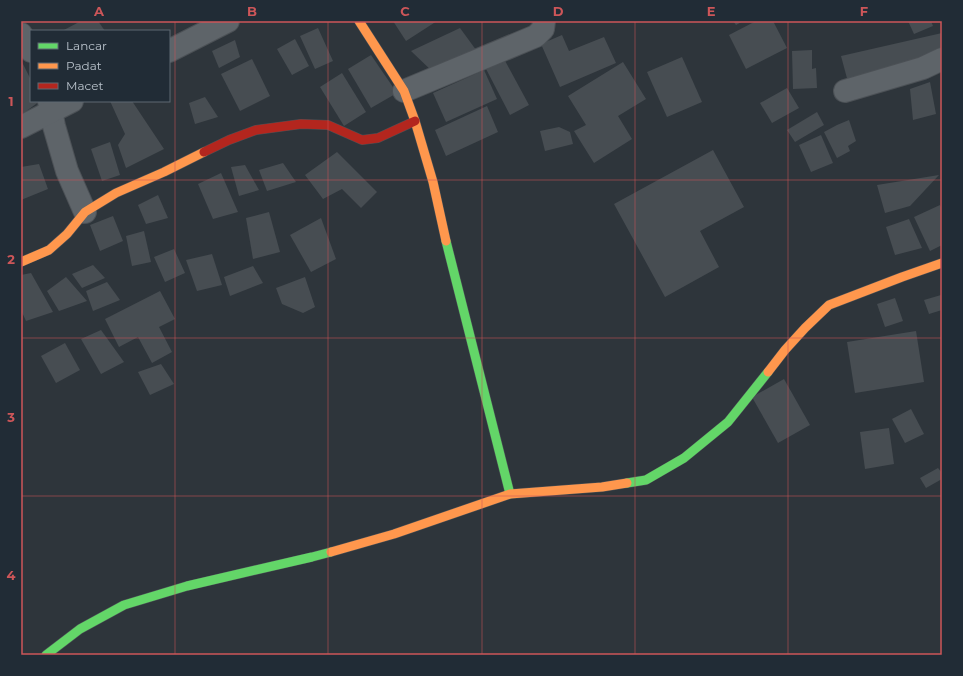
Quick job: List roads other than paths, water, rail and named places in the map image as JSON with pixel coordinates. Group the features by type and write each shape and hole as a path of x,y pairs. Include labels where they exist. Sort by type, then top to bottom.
{"street":[{"path":"170,50 228,21"},
{"path":"359,21 404,91 415,121 433,182 449,256 510,494"},
{"path":"404,91 536,36 543,29 544,21"},
{"path":"21,34 30,49"},
{"path":"845,91 923,68 942,59"},
{"path":"21,127 50,106 68,102"},
{"path":"50,106 67,171 84,212"},
{"path":"21,262 49,250 67,234 84,212 116,193 164,172 229,140 256,130 301,124 328,125 362,140 378,138 415,121"},
{"path":"46,655 80,629 124,605 187,586 312,557 394,534 510,494 602,487 646,480 684,458 728,422 786,350 805,328 829,305 942,263"}]}
